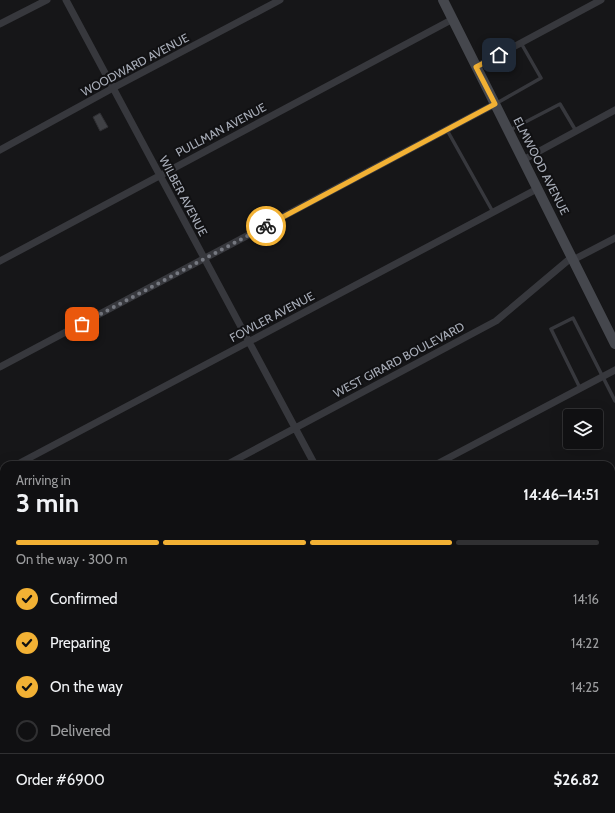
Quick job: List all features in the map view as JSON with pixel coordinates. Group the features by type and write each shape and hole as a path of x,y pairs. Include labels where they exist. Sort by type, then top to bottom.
{"street":[{"path":"0,24 47,0"},
{"name":"WILBER AVENUE","path":"66,0 313,461"},
{"name":"WOODWARD AVENUE","path":"0,150 113,88 280,0"},
{"name":"ELMWOOD AVENUE","path":"443,0 615,344"},
{"path":"476,67 602,0"},
{"name":"PULLMAN AVENUE","path":"0,261 453,19"},
{"path":"0,367 495,104"},
{"path":"523,160 615,110"},
{"name":"FOWLER AVENUE","path":"24,461 538,189"},
{"name":"WEST GIRARD BOULEVARD","path":"234,461 496,321 573,259 615,238"},
{"path":"443,461 615,370"}],"lane":[{"path":"495,104 541,78 521,43"},
{"path":"509,131 560,104 576,131"},
{"path":"448,130 494,212"},
{"path":"580,388 551,329 573,318 615,401"}],"building":[{"path":"100,113 108,127 100,131 93,117"}],"way so far":[{"path":"82,324 266,226"}],"route":[{"path":"266,226 495,104 476,67 499,55"}]}
